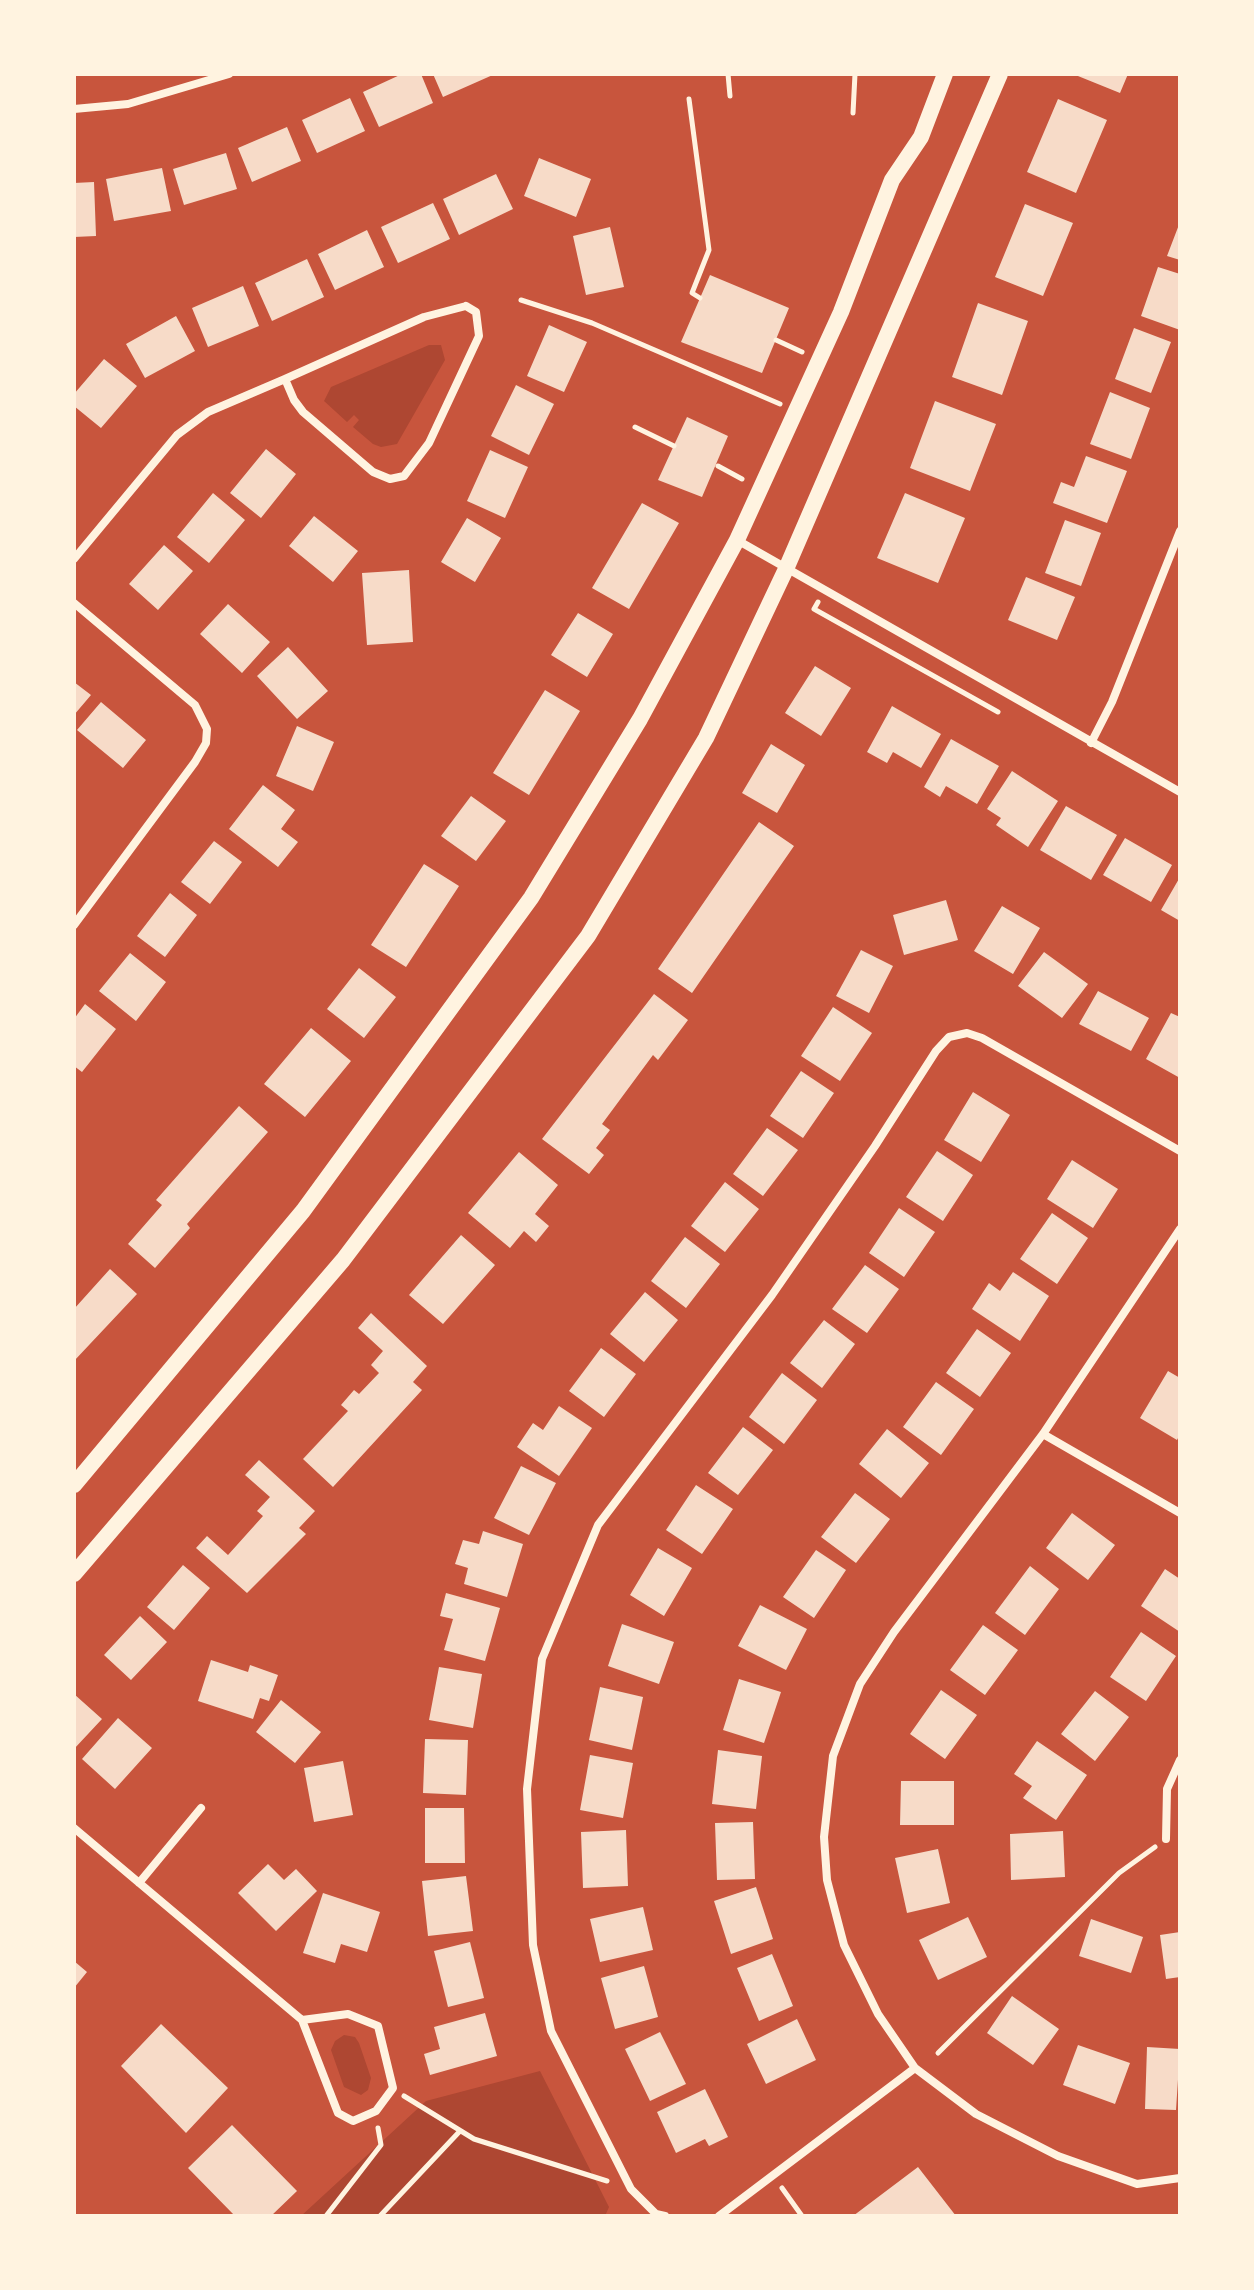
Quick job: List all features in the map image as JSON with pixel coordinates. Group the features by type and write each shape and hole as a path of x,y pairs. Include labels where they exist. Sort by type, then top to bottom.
{"main road":[{"path":"74,1485 303,1211 531,898 640,719 737,540 841,312 892,180 921,137 945,74"},
{"path":"74,1574 343,1260 588,936 706,738 786,569 1000,74"}],"street":[{"path":"74,109 128,104 229,74"},
{"path":"74,559 177,435 208,412 440,312 466,306 472,307 478,318 479,336 429,443 415,466 397,479 373,472 303,412 285,379"},
{"path":"1091,743 1112,702 1180,531"},
{"path":"737,540 1180,792"},
{"path":"74,603 195,705 207,729 206,743 195,762 74,925"},
{"path":"665,2216 656,2214 631,2189 551,2031 533,1945 527,1789 542,1659 598,1525 772,1295 936,1051 949,1037 967,1033 982,1038 1180,1151"},
{"path":"1180,1229 1043,1434 881,1649 851,1702 833,1756 824,1837 827,1880 836,1923 865,1990 915,2068 976,2114 1058,2156 1137,2184 1180,2178"},
{"path":"1043,1434 1180,1513"},
{"path":"1166,1839 1167,1789 1180,1760"},
{"path":"139,1883 201,1808"},
{"path":"74,1828 302,2020 338,2113 353,2121 376,2111 393,2088 378,2026 348,2014 302,2020"},
{"path":"719,2216 915,2068"}],"path":[{"path":"728,74 730,96"},
{"path":"853,113 855,74"},
{"path":"689,99 709,250 692,293 700,298"},
{"path":"521,300 592,323 780,404"},
{"path":"776,340 803,352"},
{"path":"635,427 674,446"},
{"path":"718,466 746,481"},
{"path":"938,2053 1119,1873 1166,1839"},
{"path":"393,2088 474,2139 631,2189"},
{"path":"326,2216 381,2145 376,2111"},
{"path":"380,2216 460,2131"},
{"path":"774,2177 802,2216"}],"shaded area":[{"path":"429,345 441,345 445,360 397,444 381,447 373,444 353,427 359,420 354,415 347,422 324,401 331,387"},
{"path":"344,2035 355,2037 359,2043 371,2078 368,2090 361,2095 344,2087 331,2050 335,2041"},
{"path":"540,2071 609,2207 605,2216 301,2216 426,2101"}],"building":[{"path":"402,74 421,74 433,103 379,127 363,92"},
{"path":"433,74 495,74 443,97"},
{"path":"1073,74 1128,74 1120,93"},
{"path":"350,98 365,131 317,153 302,120"},
{"path":"1058,99 1107,120 1076,193 1027,172"},
{"path":"287,127 301,161 252,182 238,148"},
{"path":"226,153 237,189 184,205 173,169"},
{"path":"539,158 591,179 576,217 524,196"},
{"path":"162,168 171,211 114,221 106,179"},
{"path":"496,174 513,209 459,235 443,199"},
{"path":"94,182 96,236 74,237 74,183"},
{"path":"433,203 450,239 398,263 381,227"},
{"path":"1025,204 1073,223 1043,296 995,277"},
{"path":"1180,222 1180,260 1167,256"},
{"path":"610,227 624,287 586,295 573,236"},
{"path":"367,230 384,267 335,290 318,254"},
{"path":"307,259 324,297 272,321 255,283"},
{"path":"1158,267 1180,274 1180,330 1141,316"},
{"path":"710,275 789,308 762,373 681,342"},
{"path":"243,286 259,326 208,347 192,308"},
{"path":"978,303 1028,321 1002,395 952,377"},
{"path":"176,316 195,351 145,378 126,344"},
{"path":"549,325 587,342 564,392 527,376"},
{"path":"1134,328 1171,342 1151,393 1115,379"},
{"path":"104,359 137,386 101,428 74,406 74,394"},
{"path":"516,385 554,404 529,455 491,436"},
{"path":"1110,392 1150,408 1131,459 1090,444"},
{"path":"935,401 996,424 970,491 910,468"},
{"path":"687,417 728,436 702,497 658,480"},
{"path":"266,449 296,474 261,518 230,493"},
{"path":"490,450 528,467 505,518 467,501"},
{"path":"1086,456 1127,471 1107,523 1053,503 1061,482 1074,487"},
{"path":"213,493 245,520 209,563 177,537"},
{"path":"905,493 965,518 938,583 877,558"},
{"path":"642,503 679,523 629,609 592,588"},
{"path":"314,516 358,551 333,582 289,546"},
{"path":"467,518 501,538 475,582 441,562"},
{"path":"1065,520 1101,533 1081,586 1045,573"},
{"path":"164,545 193,571 158,610 129,584"},
{"path":"409,570 413,642 367,645 362,573"},
{"path":"1026,577 1075,597 1057,640 1008,620"},
{"path":"228,604 270,642 242,673 200,634"},
{"path":"578,613 613,634 587,677 551,655"},
{"path":"288,647 328,691 297,719 257,676"},
{"path":"815,666 851,688 821,736 785,713"},
{"path":"74,682 91,695 74,715"},
{"path":"545,690 580,711 529,795 493,773"},
{"path":"101,702 146,740 123,768 77,730"},
{"path":"892,706 941,734 921,768 893,752 887,763 867,752"},
{"path":"297,726 334,742 313,791 276,776"},
{"path":"951,739 999,766 977,804 946,786 940,797 924,787"},
{"path":"771,744 805,765 777,813 742,793"},
{"path":"1012,771 1058,801 1028,847 996,825 1001,818 987,809"},
{"path":"263,785 295,810 281,829 298,842 278,867 229,829"},
{"path":"471,796 506,821 476,861 441,836"},
{"path":"1066,806 1117,835 1091,880 1040,850"},
{"path":"759,822 794,846 692,993 658,969"},
{"path":"1125,838 1172,865 1151,902 1103,875"},
{"path":"214,841 242,862 210,904 181,882"},
{"path":"424,864 459,886 406,967 371,945"},
{"path":"1180,877 1180,921 1161,910"},
{"path":"170,893 197,915 165,957 137,936"},
{"path":"946,900 958,940 904,955 893,915"},
{"path":"1002,906 1040,928 1013,974 974,951"},
{"path":"861,950 893,966 869,1013 836,996"},
{"path":"1044,952 1088,984 1062,1018 1018,986"},
{"path":"130,953 166,982 136,1021 99,991"},
{"path":"359,968 396,997 364,1038 327,1009"},
{"path":"1098,991 1149,1018 1131,1051 1079,1024"},
{"path":"654,994 688,1020 658,1060 653,1055 602,1124 610,1130 596,1148 604,1155 589,1174 542,1139"},
{"path":"85,1004 116,1029 82,1072 74,1066 74,1019"},
{"path":"833,1007 872,1033 840,1081 801,1056"},
{"path":"1171,1013 1180,1017 1180,1078 1146,1059"},
{"path":"311,1028 351,1061 305,1117 264,1084"},
{"path":"801,1071 834,1093 803,1138 770,1116"},
{"path":"973,1092 1010,1115 981,1162 944,1140"},
{"path":"239,1106 268,1132 187,1224 190,1228 155,1268 128,1244 162,1205 156,1200"},
{"path":"767,1128 798,1150 763,1196 733,1174"},
{"path":"937,1151 973,1175 943,1221 906,1197"},
{"path":"519,1152 558,1185 535,1214 549,1226 536,1242 524,1231 510,1248 468,1213"},
{"path":"1072,1160 1118,1189 1093,1228 1047,1199"},
{"path":"725,1182 759,1209 725,1252 691,1226"},
{"path":"899,1208 935,1232 904,1277 869,1253"},
{"path":"1052,1213 1088,1238 1057,1284 1020,1259"},
{"path":"461,1235 495,1265 443,1324 409,1295"},
{"path":"685,1237 720,1264 686,1308 651,1281"},
{"path":"865,1265 899,1289 867,1333 832,1309"},
{"path":"110,1269 137,1294 74,1361 74,1309"},
{"path":"1013,1272 1049,1296 1020,1341 972,1309 989,1283 1000,1291"},
{"path":"645,1292 678,1320 644,1362 610,1334"},
{"path":"371,1313 427,1366 413,1382 422,1390 333,1487 303,1459 348,1411 341,1405 354,1390 359,1394 379,1373 371,1365 383,1351 358,1328"},
{"path":"824,1320 855,1344 822,1388 790,1363"},
{"path":"977,1329 1011,1353 980,1397 946,1373"},
{"path":"601,1348 636,1374 604,1417 569,1391"},
{"path":"1168,1371 1180,1378 1180,1434 1177,1440 1140,1418"},
{"path":"782,1373 817,1400 784,1444 749,1417"},
{"path":"936,1382 974,1409 941,1455 903,1427"},
{"path":"559,1406 592,1428 559,1476 517,1447 533,1423 543,1430"},
{"path":"743,1427 773,1450 738,1495 708,1473"},
{"path":"887,1429 929,1463 901,1498 859,1464"},
{"path":"259,1460 315,1511 299,1528 306,1534 247,1593 196,1548 207,1536 228,1555 263,1516 257,1511 270,1497 245,1475"},
{"path":"521,1466 556,1483 529,1535 494,1518"},
{"path":"696,1485 733,1509 702,1554 666,1530"},
{"path":"855,1493 890,1519 856,1563 821,1537"},
{"path":"1072,1513 1115,1545 1088,1580 1046,1548"},
{"path":"483,1531 523,1544 507,1597 464,1584 468,1568 455,1564 463,1540 479,1544"},
{"path":"658,1548 692,1568 664,1616 630,1595"},
{"path":"816,1550 846,1570 814,1618 783,1597"},
{"path":"183,1565 210,1588 174,1630 147,1607"},
{"path":"1030,1566 1059,1589 1025,1635 995,1613"},
{"path":"1165,1569 1180,1579 1180,1632 1141,1606"},
{"path":"446,1593 500,1608 485,1661 444,1650 453,1619 440,1616"},
{"path":"760,1605 807,1629 786,1670 738,1646"},
{"path":"140,1616 167,1642 131,1680 104,1655"},
{"path":"622,1624 674,1642 659,1684 608,1666"},
{"path":"983,1625 1018,1650 985,1695 950,1670"},
{"path":"1141,1632 1176,1656 1146,1701 1110,1677"},
{"path":"211,1660 248,1672 250,1665 278,1675 269,1701 260,1698 253,1719 198,1701"},
{"path":"439,1667 482,1674 473,1728 429,1720"},
{"path":"739,1679 781,1692 764,1743 723,1730"},
{"path":"600,1687 643,1697 632,1750 589,1740"},
{"path":"941,1690 977,1715 945,1759 910,1734"},
{"path":"1095,1691 1129,1717 1095,1761 1061,1734"},
{"path":"74,1694 102,1719 74,1749"},
{"path":"281,1700 321,1732 295,1763 256,1732"},
{"path":"118,1718 152,1748 115,1789 82,1759"},
{"path":"425,1739 468,1740 466,1795 423,1793"},
{"path":"1037,1741 1087,1775 1056,1820 1023,1798 1032,1786 1014,1774"},
{"path":"718,1750 762,1756 756,1809 712,1804"},
{"path":"590,1755 633,1763 623,1818 580,1810"},
{"path":"343,1761 353,1815 314,1822 304,1768"},
{"path":"901,1781 954,1781 954,1825 900,1825"},
{"path":"425,1808 464,1808 465,1863 425,1863"},
{"path":"753,1822 755,1879 717,1880 715,1823"},
{"path":"626,1830 628,1886 583,1888 581,1832"},
{"path":"1063,1831 1065,1877 1011,1880 1010,1834"},
{"path":"938,1849 950,1903 907,1913 895,1858"},
{"path":"268,1864 284,1880 296,1869 317,1891 276,1931 238,1893"},
{"path":"466,1876 473,1931 428,1936 422,1881"},
{"path":"756,1887 773,1939 731,1954 714,1901"},
{"path":"323,1893 380,1912 367,1952 341,1944 335,1963 303,1953"},
{"path":"643,1907 653,1950 600,1962 590,1919"},
{"path":"968,1917 987,1957 938,1980 919,1940"},
{"path":"1091,1919 1143,1937 1131,1973 1079,1956"},
{"path":"1180,1932 1180,1977 1166,1979 1160,1935"},
{"path":"470,1942 484,1998 448,2007 434,1951"},
{"path":"772,1954 793,2006 759,2021 737,1968"},
{"path":"74,1961 87,1972 74,1988"},
{"path":"644,1966 658,2017 615,2029 601,1978"},
{"path":"1012,1996 1059,2029 1033,2065 987,2033"},
{"path":"485,2013 497,2056 430,2075 424,2054 440,2049 434,2027"},
{"path":"797,2019 816,2060 766,2084 747,2044"},
{"path":"161,2024 228,2088 186,2133 121,2066"},
{"path":"660,2032 686,2084 650,2101 625,2049"},
{"path":"1078,2045 1130,2063 1115,2104 1063,2085"},
{"path":"1147,2047 1180,2049 1176,2110 1145,2109"},
{"path":"705,2089 728,2137 709,2146 705,2139 676,2153 657,2112"},
{"path":"232,2125 297,2191 271,2216 235,2216 188,2168"},
{"path":"918,2167 956,2216 853,2216"}]}
